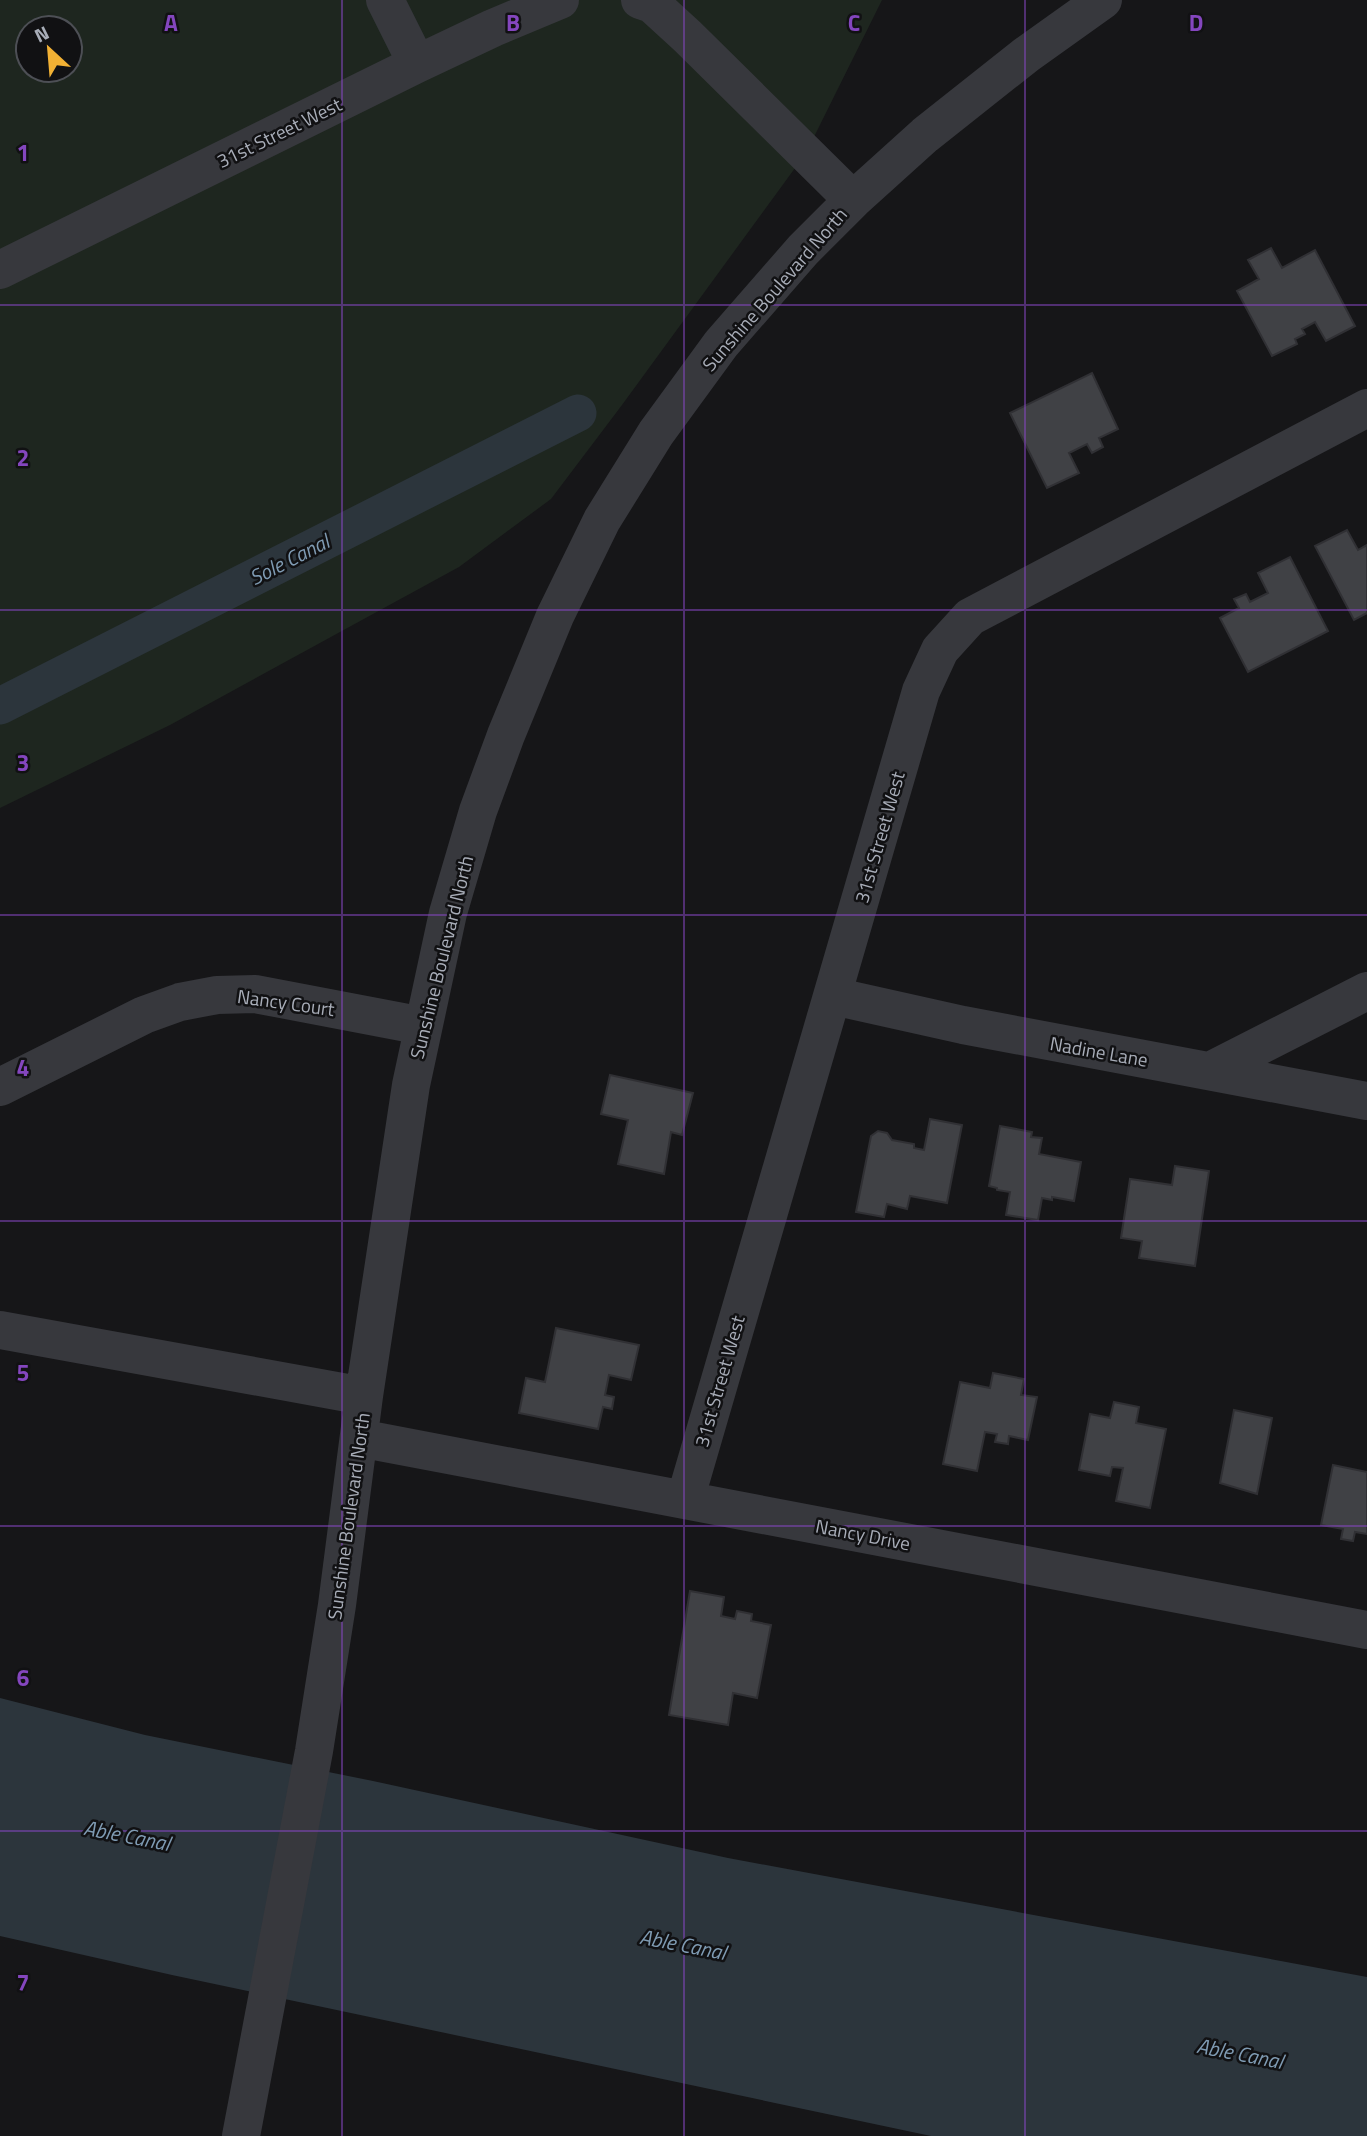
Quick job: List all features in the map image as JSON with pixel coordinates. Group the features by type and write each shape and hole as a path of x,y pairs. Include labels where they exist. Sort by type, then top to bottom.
{"street":[{"path":"385,0 417,64"},
{"name":"31st Street West","path":"0,270 417,64 560,0"},
{"path":"640,0 652,4 687,36 853,200"},
{"name":"Sunshine Boulevard North","path":"241,2136 314,1751 411,1085 448,913 478,811 506,735 555,616 602,520 656,433 721,344 803,250 925,135 1026,55 1103,0"},
{"name":"31st Street West","path":"685,1500 921,691 940,650 970,617 1367,408"},
{"path":"1210,1071 1367,990"},
{"name":"Nancy Court","path":"0,1087 144,1015 180,1002 217,995 255,994 423,1026"},
{"name":"Nadine Lane","path":"833,996 962,1026 1367,1101"},
{"path":"0,1330 364,1396"},
{"name":"Nancy Drive","path":"359,1438 1367,1630"}],"shaded area":[{"path":"0,0 882,0 806,153 551,499 459,567 170,725 0,808"}],"water":[{"name":"Able Canal","path":"0,1698 145,1735 728,1858 1367,1977 1367,2136 931,2136 0,1936"}],"building":[{"path":"1271,248 1282,268 1315,250 1355,326 1326,341 1315,322 1302,329 1305,334 1295,339 1297,344 1272,356 1237,291 1259,279 1248,260"},
{"path":"1092,373 1118,429 1099,438 1103,447 1092,453 1087,444 1069,453 1079,473 1047,488 1010,413"},
{"path":"1347,530 1358,550 1367,545 1367,613 1354,620 1315,546"},
{"path":"1290,557 1328,631 1248,672 1220,618 1239,608 1234,599 1246,594 1250,602 1268,593 1258,573"},
{"path":"610,1075 693,1093 682,1135 671,1132 664,1174 618,1164 628,1120 601,1114"},
{"path":"930,1119 962,1125 947,1203 910,1196 907,1209 887,1204 884,1217 856,1212 871,1136 878,1131 887,1133 892,1140 914,1144 914,1148 924,1150"},
{"path":"1000,1126 1032,1132 1031,1137 1042,1138 1039,1154 1081,1162 1074,1201 1042,1198 1038,1220 1006,1215 1010,1192 989,1186"},
{"path":"1175,1166 1209,1171 1195,1266 1139,1258 1142,1241 1121,1238 1130,1179 1172,1185"},
{"path":"556,1328 639,1345 631,1380 609,1375 605,1395 614,1397 612,1409 603,1407 598,1429 519,1413 526,1378 545,1382"},
{"path":"993,1373 1024,1379 1021,1395 1037,1397 1028,1440 1009,1436 1008,1444 995,1442 997,1434 985,1432 977,1471 943,1464 960,1382 990,1388"},
{"path":"1114,1402 1139,1407 1136,1423 1166,1429 1150,1508 1116,1501 1123,1468 1112,1467 1110,1476 1079,1470 1090,1414 1110,1418"},
{"path":"1234,1410 1272,1418 1257,1494 1220,1483"},
{"path":"1333,1465 1367,1472 1367,1534 1355,1532 1353,1541 1341,1539 1343,1529 1321,1525"},
{"path":"690,1591 724,1597 721,1616 735,1619 737,1611 752,1614 751,1621 771,1625 757,1698 733,1693 728,1725 669,1715"}],"waterway":[{"name":"Sole Canal","path":"0,706 578,413"}]}
